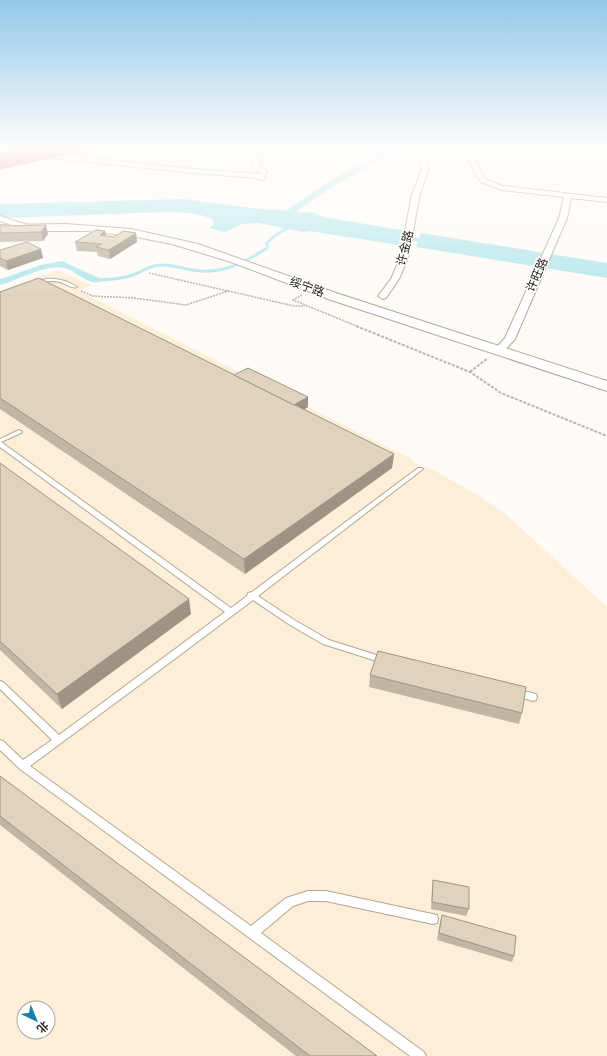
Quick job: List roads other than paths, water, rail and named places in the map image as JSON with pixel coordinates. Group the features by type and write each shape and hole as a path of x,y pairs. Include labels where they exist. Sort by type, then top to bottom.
{"main road":[{"name":"绥宁路","path":"1,223 21,226 72,227 128,232 152,236 198,248 262,267 607,386"},
{"name":"绥宁路","path":"262,267 313,289 500,349 607,380"}],"street":[{"name":"许金路","path":"383,296 402,265 415,197"},
{"name":"许旺路","path":"500,349 510,339 562,218 567,197"},
{"path":"586,197 607,200"}],"lane":[{"path":"27,286 55,278 75,288"},
{"path":"19,432 0,443 230,612"},
{"path":"24,766 420,469"},
{"path":"251,595 293,623 326,642 389,662"},
{"path":"0,684 58,740"},
{"path":"510,692 533,697"},
{"path":"0,744 24,766 420,1056"},
{"path":"252,933 290,902 308,896 326,896 433,919"}],"water":[{"path":"184,199 260,209 315,213 323,217 402,230 402,235 419,238 421,233 607,263 607,278 416,247 418,242 401,240 398,245 310,231 303,232 259,223 242,224 225,232 209,228 214,224 213,220 208,217 190,213 167,212 0,218 0,204"}],"waterway":[{"path":"280,218 311,197"},
{"path":"96,280 133,275 159,265 203,271 222,269 241,263 267,248 267,243 273,237 291,226"},
{"path":"0,282 44,267 62,264 96,280"}]}
